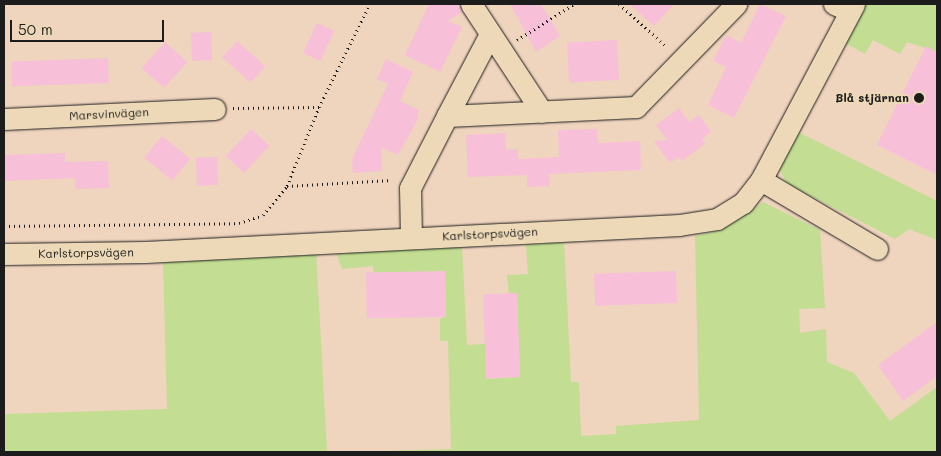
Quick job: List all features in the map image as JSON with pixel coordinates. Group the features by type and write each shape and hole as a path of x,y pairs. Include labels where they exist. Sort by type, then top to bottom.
{"street":[{"path":"471,4 542,112"},
{"path":"447,116 636,107 736,4"},
{"name":"Karlstorpsvägen","path":"4,254 411,238 697,223 731,213 761,180 846,6"},
{"path":"411,238 410,188 447,116 496,42"},
{"name":"Marsvinvägen","path":"4,118 215,109"},
{"path":"761,180 877,249"}],"path":[{"path":"4,226 239,223 263,216 286,186 319,107 370,4"},
{"path":"496,42 574,4"},
{"path":"618,4 681,59"},
{"path":"215,109 319,107"},
{"path":"286,186 415,178"}],"green space":[{"path":"866,4 937,4 937,52 907,42 900,54 873,40 865,54 845,43"},
{"path":"798,132 937,201 937,240 909,229 895,239 787,184 779,168"},
{"path":"763,202 820,230 825,308 799,309 800,333 826,329 827,362 854,373 890,421 937,387 937,452 348,452 451,449 448,341 440,341 440,318 446,317 445,272 374,274 373,266 342,269 336,252 462,245 467,345 485,344 486,379 520,377 517,293 509,293 507,275 528,274 526,245 564,242 571,382 579,382 581,436 616,434 616,426 699,420 695,236 723,229"},
{"path":"316,251 327,452 4,452 4,414 167,409 163,261"}],"building":[{"path":"429,4 459,4 462,12 448,21 462,27 440,72 405,55"},
{"path":"510,4 541,4 560,36 536,52"},
{"path":"629,4 674,4 654,26"},
{"path":"760,4 786,16 734,118 708,105 726,67 713,61 726,35 741,43"},
{"path":"317,23 334,31 320,61 303,53"},
{"path":"211,32 212,60 192,61 191,33"},
{"path":"617,40 619,80 569,83 567,43"},
{"path":"237,41 265,66 251,83 222,57"},
{"path":"165,42 187,62 164,88 142,68"},
{"name":"Blå stjärnan","path":"926,46 937,52 937,175 877,145"},
{"path":"108,58 109,83 12,86 11,61"},
{"path":"386,59 413,72 400,101 419,110 417,121 398,155 381,147 382,171 353,173 352,159 388,84 377,79"},
{"path":"679,108 689,122 699,115 711,132 702,139 705,144 682,161 679,157 670,163 654,141 667,140 656,125"},
{"path":"251,129 269,146 244,173 226,156"},
{"path":"597,129 598,143 640,141 641,170 549,174 550,186 527,187 527,175 468,177 466,135 505,133 506,150 518,149 518,159 559,157 558,130"},
{"path":"162,136 190,159 172,180 144,158"},
{"path":"65,153 65,162 108,161 109,188 75,189 75,178 4,181 4,155"},
{"path":"217,157 218,185 197,186 196,158"},
{"path":"445,271 446,317 367,318 366,272"},
{"path":"676,271 677,303 595,306 594,274"},
{"path":"517,293 520,377 486,378 483,294"},
{"path":"937,322 937,376 903,401 878,365"}],"place":[{"name":"Blå stjärnan","path":"919,98"}]}
